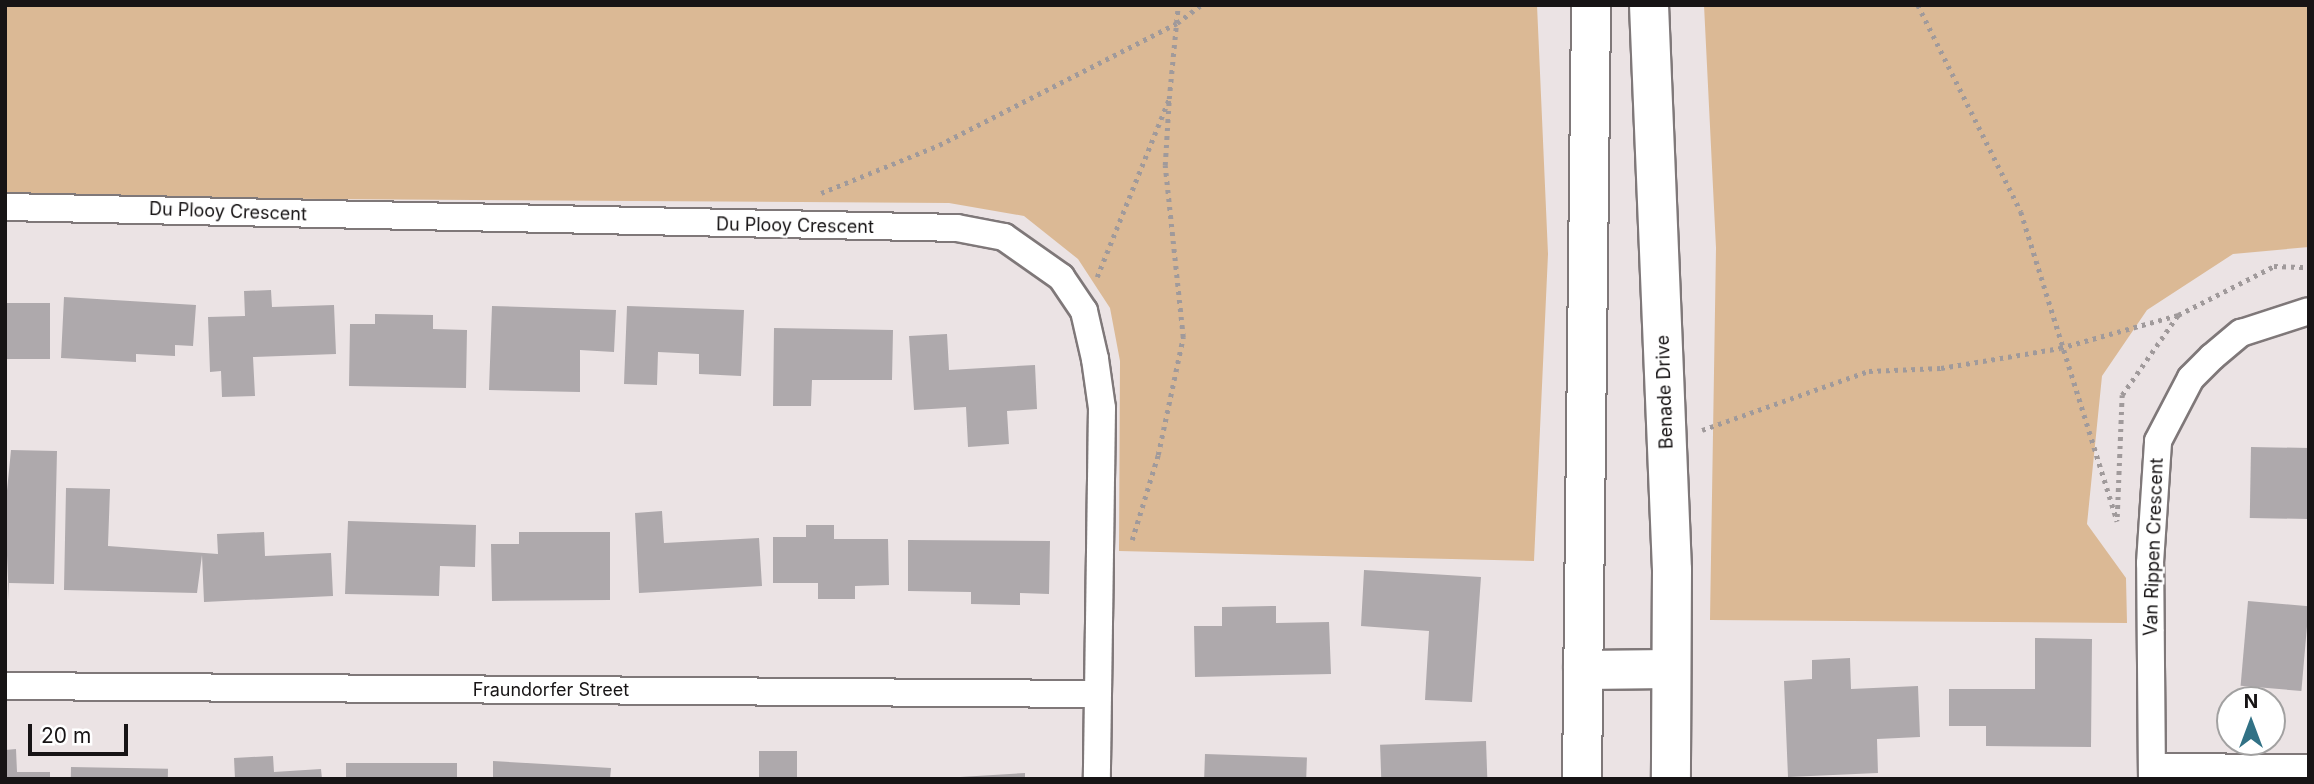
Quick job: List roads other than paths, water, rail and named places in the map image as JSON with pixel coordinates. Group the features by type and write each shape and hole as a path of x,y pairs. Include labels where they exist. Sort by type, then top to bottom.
{"street":[{"path":"1582,779 1591,5"},
{"name":"Benade Drive","path":"1649,5 1667,443 1671,779"},
{"name":"Du Plooy Crescent","path":"5,207 957,228 1004,237 1033,253 1061,278 1084,311 1102,408 1096,694 1097,779"},
{"name":"Van Rippen Crescent","path":"2152,773 2150,563 2158,441 2191,377 2212,357 2241,333 2309,311"},
{"path":"1583,670 1671,669"},
{"name":"Fraundorfer Street","path":"5,686 1096,694"},
{"path":"2152,773 2309,768"}]}
